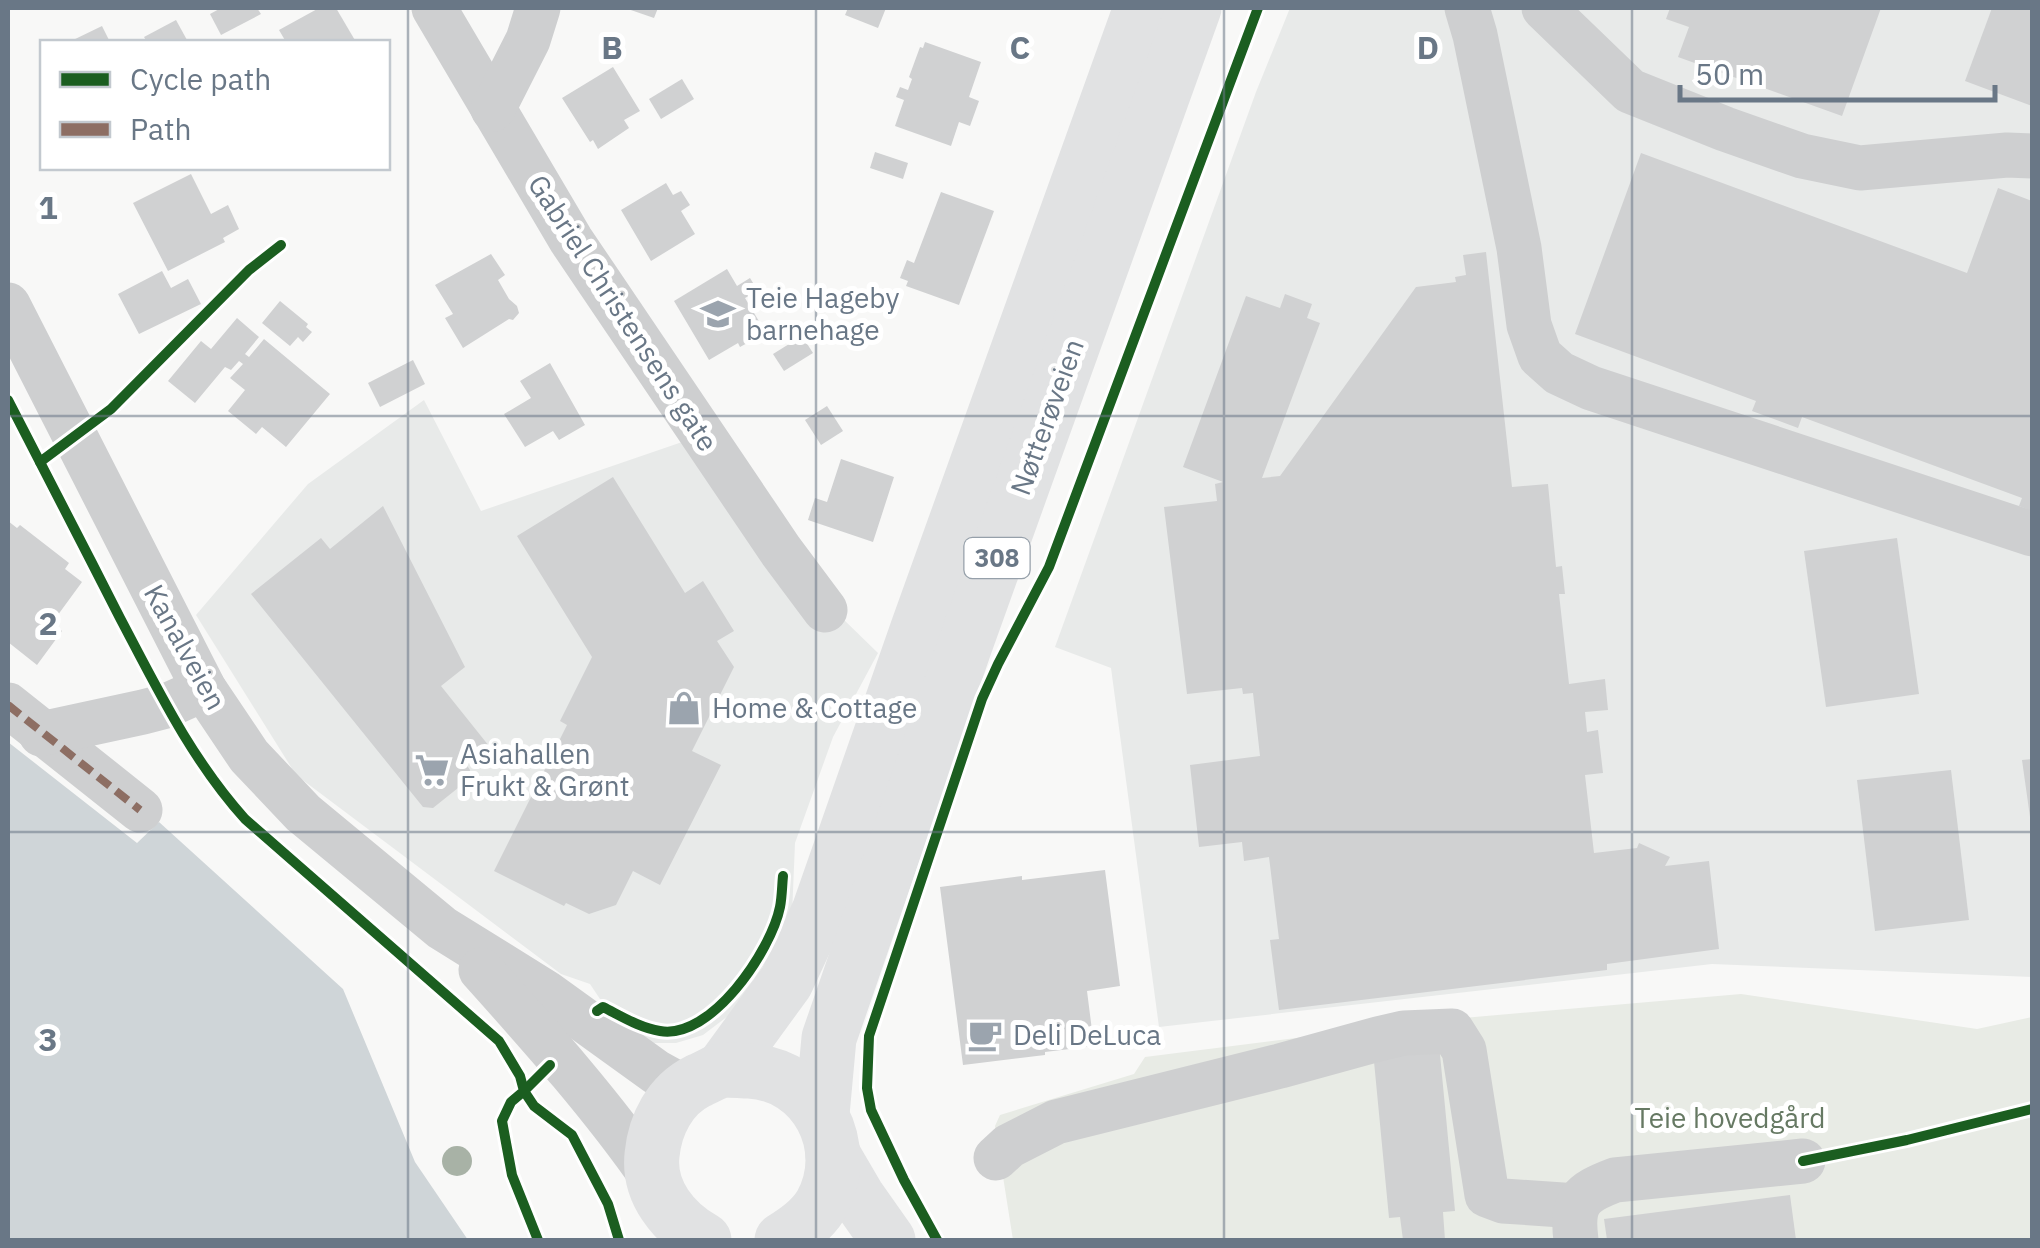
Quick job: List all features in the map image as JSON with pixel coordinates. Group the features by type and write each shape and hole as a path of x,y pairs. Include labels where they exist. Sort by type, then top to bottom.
{"main road":[{"name":"Nøtterøveien","path":"703,1079 786,982 819,911 1141,8"},
{"name":"Nøtterøveien","path":"827,1134 829,1038 965,645 1194,8"},
{"path":"703,1079 769,1072 810,1098 858,1196 888,1240"},
{"name":"308","path":"657,1206 651,1160 655,1133 667,1108 703,1079"},
{"name":"308","path":"782,1240 820,1206 830,1182 827,1134"},
{"path":"657,1206 704,1240"}],"street":[{"name":"Gabriel Christensens gate","path":"434,8 570,240 825,610"},
{"path":"493,109 528,40 538,8"},
{"path":"1467,8 1520,248 1529,324 1540,356 1559,373 1590,388 2032,534"},
{"path":"1544,8 1630,91 1802,156 1860,168 2032,156"},
{"name":"Kanalveien","path":"8,305 204,690 249,756 302,813 442,928 545,992 656,1072 703,1079"},
{"path":"42,734 166,706 204,690"},
{"path":"8,705 140,810"},
{"name":"Kanalveien","path":"442,928 559,1056 623,1136 657,1206"},
{"path":"996,1158 1009,1146 1056,1122 1404,1033 1452,1031 1464,1050 1487,1194 1503,1201 1576,1223 1587,1190 1615,1180 1803,1161"}],"shaded area":[{"path":"1290,8 2032,8 2032,977 1712,964 1159,1027 1111,668 1055,647"},
{"path":"424,400 481,511 688,440 766,544 878,653 833,737 795,843 792,915 752,986 728,1016 703,1035 676,1043 650,1043 618,1026 590,984 561,974 296,775 196,615 308,484"},
{"path":"8,742 137,843 159,822 343,989 415,1162 468,1240 8,1240"}],"green space":[{"name":"Teie hovedgård","path":"1741,994 1977,1029 2032,1017 2032,1240 1013,1240 995,1126 1000,1115 1134,1074 1145,1057 1440,1020"}],"building":[{"path":"221,8 257,8 261,14 221,35 210,14"},
{"path":"319,8 336,8 355,40 285,40 279,30"},
{"path":"625,8 658,8 654,18"},
{"path":"848,8 886,8 878,28 845,15"},
{"path":"1670,8 1881,8 1842,116 1678,57 1689,27 1666,19"},
{"path":"1992,8 2032,8 2032,106 1965,81"},
{"path":"176,20 187,40 146,40 144,37"},
{"path":"102,26 109,40 73,40"},
{"path":"925,42 981,62 969,97 979,101 970,126 959,122 951,146 895,126 904,100 896,97 900,87 908,90 912,79 909,77"},
{"path":"613,67 640,111 624,120 629,128 598,149 562,98"},
{"path":"682,79 694,99 661,119 649,99"},
{"path":"875,152 908,163 903,179 870,168"},
{"path":"1641,153 1967,273 1998,188 2032,201 2032,511 2019,506 2022,498 1802,417 1798,428 1752,411 1756,401 1575,334"},
{"path":"191,174 211,214 228,205 239,229 223,238 225,242 168,271 133,203"},
{"path":"666,183 673,195 681,191 690,205 681,211 695,234 651,261 621,210"},
{"path":"941,192 994,211 959,305 906,286 908,281 900,278 907,260 914,263"},
{"path":"1486,252 1512,487 1548,484 1556,567 1562,566 1565,594 1559,594 1569,684 1605,679 1608,710 1585,712 1587,732 1598,730 1603,773 1585,775 1594,853 1637,848 1639,843 1670,857 1665,866 1709,861 1719,949 1607,964 1607,970 1279,1010 1270,940 1279,939 1269,857 1244,861 1242,842 1199,847 1190,765 1260,756 1253,693 1243,694 1242,688 1187,694 1164,507 1217,501 1215,484 1223,482 1183,467 1246,296 1280,308 1285,294 1312,304 1307,318 1320,323 1262,478 1280,476 1416,287 1456,282 1455,277 1466,275 1463,255"},
{"path":"491,254 505,275 498,280 519,313 463,348 445,318 453,314 435,285"},
{"path":"727,269 737,286 750,278 758,291 745,298 763,328 757,331 760,336 740,347 738,343 709,360 674,301"},
{"path":"162,271 171,288 188,279 201,304 139,334 118,294"},
{"path":"280,301 308,324 306,327 312,332 303,342 298,337 290,346 262,323"},
{"path":"237,318 259,337 245,354 249,357 264,339 330,394 286,447 262,427 256,434 228,411 245,390 230,378 243,364 239,361 231,370 225,367 195,403 168,381 201,341 211,349"},
{"path":"802,336 813,353 784,371 773,354"},
{"path":"413,360 425,384 380,407 368,383"},
{"path":"550,363 585,425 559,440 553,431 525,447 504,414 531,398 520,381"},
{"path":"827,406 843,431 821,445 805,420"},
{"path":"841,459 894,477 873,542 808,520 815,498 827,502"},
{"path":"613,477 685,593 703,581 734,631 717,641 734,667 692,751 721,765 660,885 633,871 616,905 589,914 566,903 564,906 494,871 567,725 560,721 592,657 517,536"},
{"path":"383,506 465,667 441,686 489,746 466,764 470,770 468,780 433,808 423,807 251,594 321,538 330,549"},
{"path":"8,521 17,528 20,525 69,563 65,569 82,582 52,623 62,631 37,665 8,642"},
{"path":"1897,538 1919,694 1826,707 1804,551"},
{"path":"2032,759 2032,816 2030,817 2022,760"},
{"path":"1951,770 1969,920 1875,931 1857,780"},
{"path":"1105,870 1120,986 1087,991 1094,1046 963,1065 940,887"},
{"path":"1439,1044 1455,1211 1443,1212 1445,1240 1403,1240 1400,1217 1389,1218 1373,1051"},
{"path":"1790,1195 1796,1240 1607,1240 1604,1219"}],"marked path":[{"path":"8,705 140,810"}],"cycle path":[{"path":"937,1240 871,1110 867,1088 869,1036 982,699 1049,567 1258,8"},
{"path":"40,462 111,409 249,270 281,245"},
{"path":"8,400 162,697 226,796 245,819 499,1041 520,1076 524,1091 511,1102 502,1121 512,1175 538,1240"},
{"path":"597,1011 603,1007 660,1031 679,1030 699,1022 736,989 765,946 780,907 783,876"},
{"path":"550,1065 524,1091 534,1106 572,1135 608,1204 619,1240"},
{"path":"1803,1161 2032,1109"}],"place":[{"name":"Teie Hageby barnehage","path":"718,314"},
{"name":"Home & Cottage","path":"684,708"},
{"name":"Asiahallen Frukt & Grønt","path":"432,770"},
{"name":"Deli DeLuca","path":"985,1035"}]}
